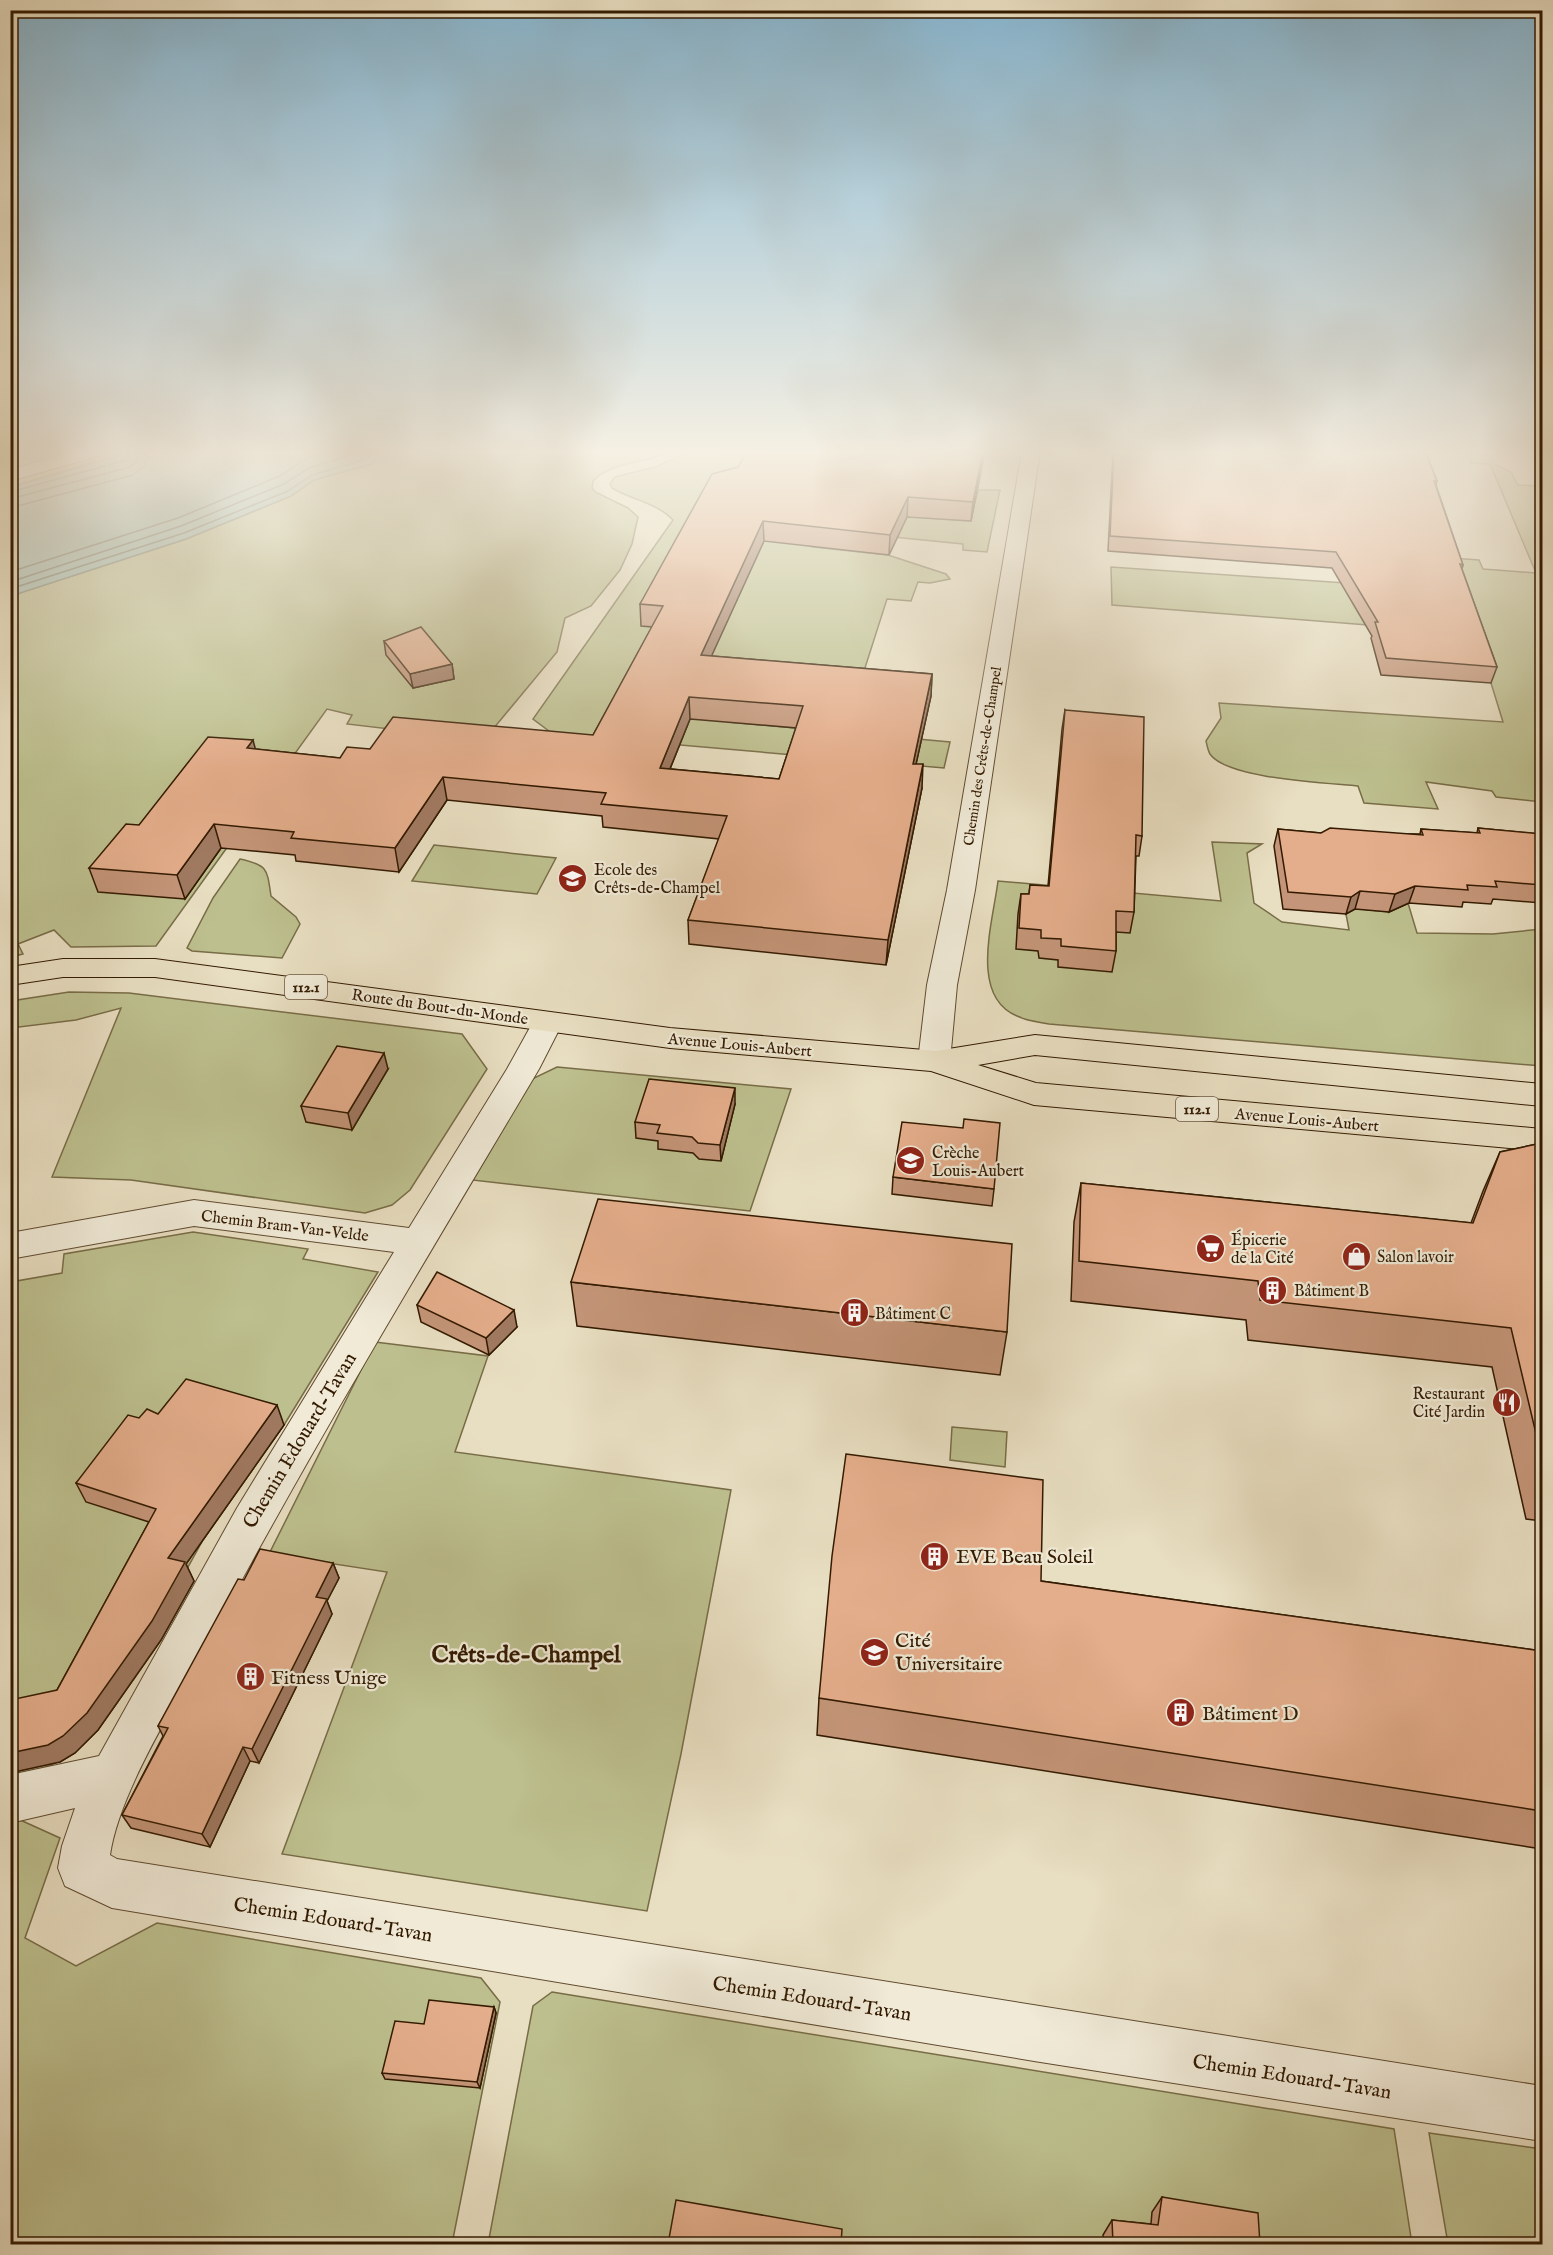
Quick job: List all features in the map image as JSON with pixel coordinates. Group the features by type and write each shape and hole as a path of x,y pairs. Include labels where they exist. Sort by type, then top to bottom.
{"main road":[{"name":"Route du Bout-du-Monde","path":"10,976 80,967 155,968 548,1022"},
{"name":"Avenue Louis-Aubert","path":"548,1022 670,1038 934,1061 1034,1094 1542,1140"},
{"name":"Avenue Louis-Aubert","path":"934,1061 1035,1045 1542,1095"}],"street":[{"name":"Chemin des Crêts-de-Champel","path":"934,1061 942,985 961,890 1013,556"},
{"name":"Chemin Edouard-Tavan","path":"548,1022 528,1060 234,1549 114,1776 84,1851 83,1868 112,1883 1022,2032 1542,2114"},
{"name":"Chemin Bram-Van-Velde","path":"10,1246 194,1213 419,1242"},
{"path":"10,1799 114,1776"}],"green space":[{"path":"133,556 626,556 620,570 591,606 565,618 557,652 493,729 424,733 347,724 352,715 327,709 156,946 71,947 54,930 18,944 23,954 11,957 10,596"},
{"path":"648,556 892,556 946,574 950,579 930,583 918,582 911,601 887,599 864,671 728,722 950,742 944,768 553,734 533,719"},
{"path":"1529,556 1542,556 1542,802 1496,797 1492,791 1426,782 1438,809 1364,803 1358,786 1256,774 1220,762 1210,754 1206,741 1221,718 1219,703 1503,722 1491,683 1368,625 1112,605 1111,567 1360,584 1451,558 1479,560 1483,569 1536,573"},
{"path":"1212,842 1262,844 1247,853 1254,903 1282,922 1349,930 1346,914 1351,908 1389,912 1408,903 1417,933 1493,934 1542,929 1542,1066 1049,1024 1021,1018 1002,1006 993,992 988,956 998,881 1221,901"},
{"path":"434,845 556,858 537,894 412,881"},
{"path":"240,859 261,866 267,874 271,896 296,917 300,924 282,958 192,951 187,948 213,898"},
{"path":"69,992 129,993 462,1034 487,1069 410,1190 392,1205 365,1213 131,1180 52,1177 121,1008 76,1020 11,1028 11,1001"},
{"path":"557,1067 791,1089 750,1211 472,1180 532,1079"},
{"path":"193,1232 308,1249 303,1259 378,1272 284,1425 203,1540 98,1730 58,1762 11,1776 11,1282 62,1273 64,1254"},
{"path":"375,1342 488,1356 455,1452 731,1490 681,1754 647,1911 282,1854 387,1572 269,1554"},
{"path":"952,1427 1007,1432 1005,1467 950,1460"},
{"path":"18,1819 60,1838 25,1938 76,1966 157,1923 481,1978 500,2002 452,2244 11,2244 11,1820"},
{"path":"552,1992 1394,2129 1412,2244 488,2244 533,2006"},
{"path":"1429,2133 1542,2149 1542,2244 1448,2244"}],"water":[{"path":"11,556 133,556 11,596"}],"building":[{"path":"666,556 747,556 701,655 932,674 913,764 923,764 888,940 688,920 727,816 601,804 606,793 443,777 395,848 291,838 294,832 214,824 177,875 89,868 126,824 139,825 208,737 253,740 247,748 340,758 347,747 370,749 393,717 593,735 663,606 640,604","holes":["689,697 803,706 779,779 660,768"]},
{"path":"1339,556 1460,556 1463,565 1460,564 1497,667 1386,658 1375,622 1378,622"},
{"path":"421,627 452,664 410,674 384,641"},
{"path":"1065,710 1144,717 1142,836 1136,835 1134,912 1116,911 1116,951 1061,946 1061,939 1041,938 1041,930 1019,928 1021,894 1029,894 1030,885 1049,886"},
{"path":"1330,828 1423,835 1421,829 1480,833 1478,828 1542,834 1542,885 1495,881 1497,887 1467,885 1468,890 1415,886 1395,894 1360,891 1351,897 1288,892 1278,829 1321,833"},
{"path":"337,1046 384,1053 348,1113 301,1106"},
{"path":"649,1079 735,1088 720,1145 698,1143 692,1137 657,1133 660,1125 635,1122"},
{"path":"964,1119 1000,1123 994,1189 893,1177 902,1122 963,1128"},
{"path":"1542,1143 1542,1459 1511,1328 1260,1300 1258,1281 1079,1261 1081,1183 1473,1223 1500,1152"},
{"path":"598,1199 1012,1244 1007,1332 571,1282"},
{"path":"437,1272 514,1310 486,1338 417,1305"},
{"path":"186,1379 277,1405 168,1558 185,1562 152,1621 87,1713 63,1736 48,1745 10,1753 10,1700 57,1690 156,1509 76,1483 128,1415 139,1418 147,1409 158,1414"},
{"name":"Bâtiment D","path":"846,1454 1043,1480 1041,1581 1542,1651 1542,1811 819,1698 832,1556"},
{"path":"260,1549 333,1563 316,1597 327,1599 252,1749 243,1747 202,1834 122,1815 168,1728 158,1726 238,1579 244,1580"},
{"path":"429,2000 494,2007 477,2082 382,2073 395,2021 424,2024"},
{"path":"1162,2197 1258,2213 1260,2244 1113,2244 1112,2220 1158,2225"},
{"path":"676,2200 842,2229 841,2244 668,2244"}],"place":[{"name":"Ecole des Crêts-de-Champel","path":"573,878"},
{"name":"Crèche Louis-Aubert","path":"911,1161"},
{"name":"Épicerie de la Cité","path":"1210,1248"},
{"name":"Salon lavoir","path":"1356,1256"},
{"name":"Bâtiment B","path":"1273,1290"},
{"name":"Bâtiment C","path":"854,1313"},
{"name":"Restaurant Cité Jardin","path":"1506,1402"},
{"name":"EVE Beau Soleil","path":"935,1556"},
{"name":"Cité Universitaire","path":"874,1652"},
{"name":"Fitness Unige","path":"250,1677"},
{"name":"Bâtiment D","path":"1181,1713"}],"district":[{"name":"Crêts-de-Champel","path":"526,1654"}]}
